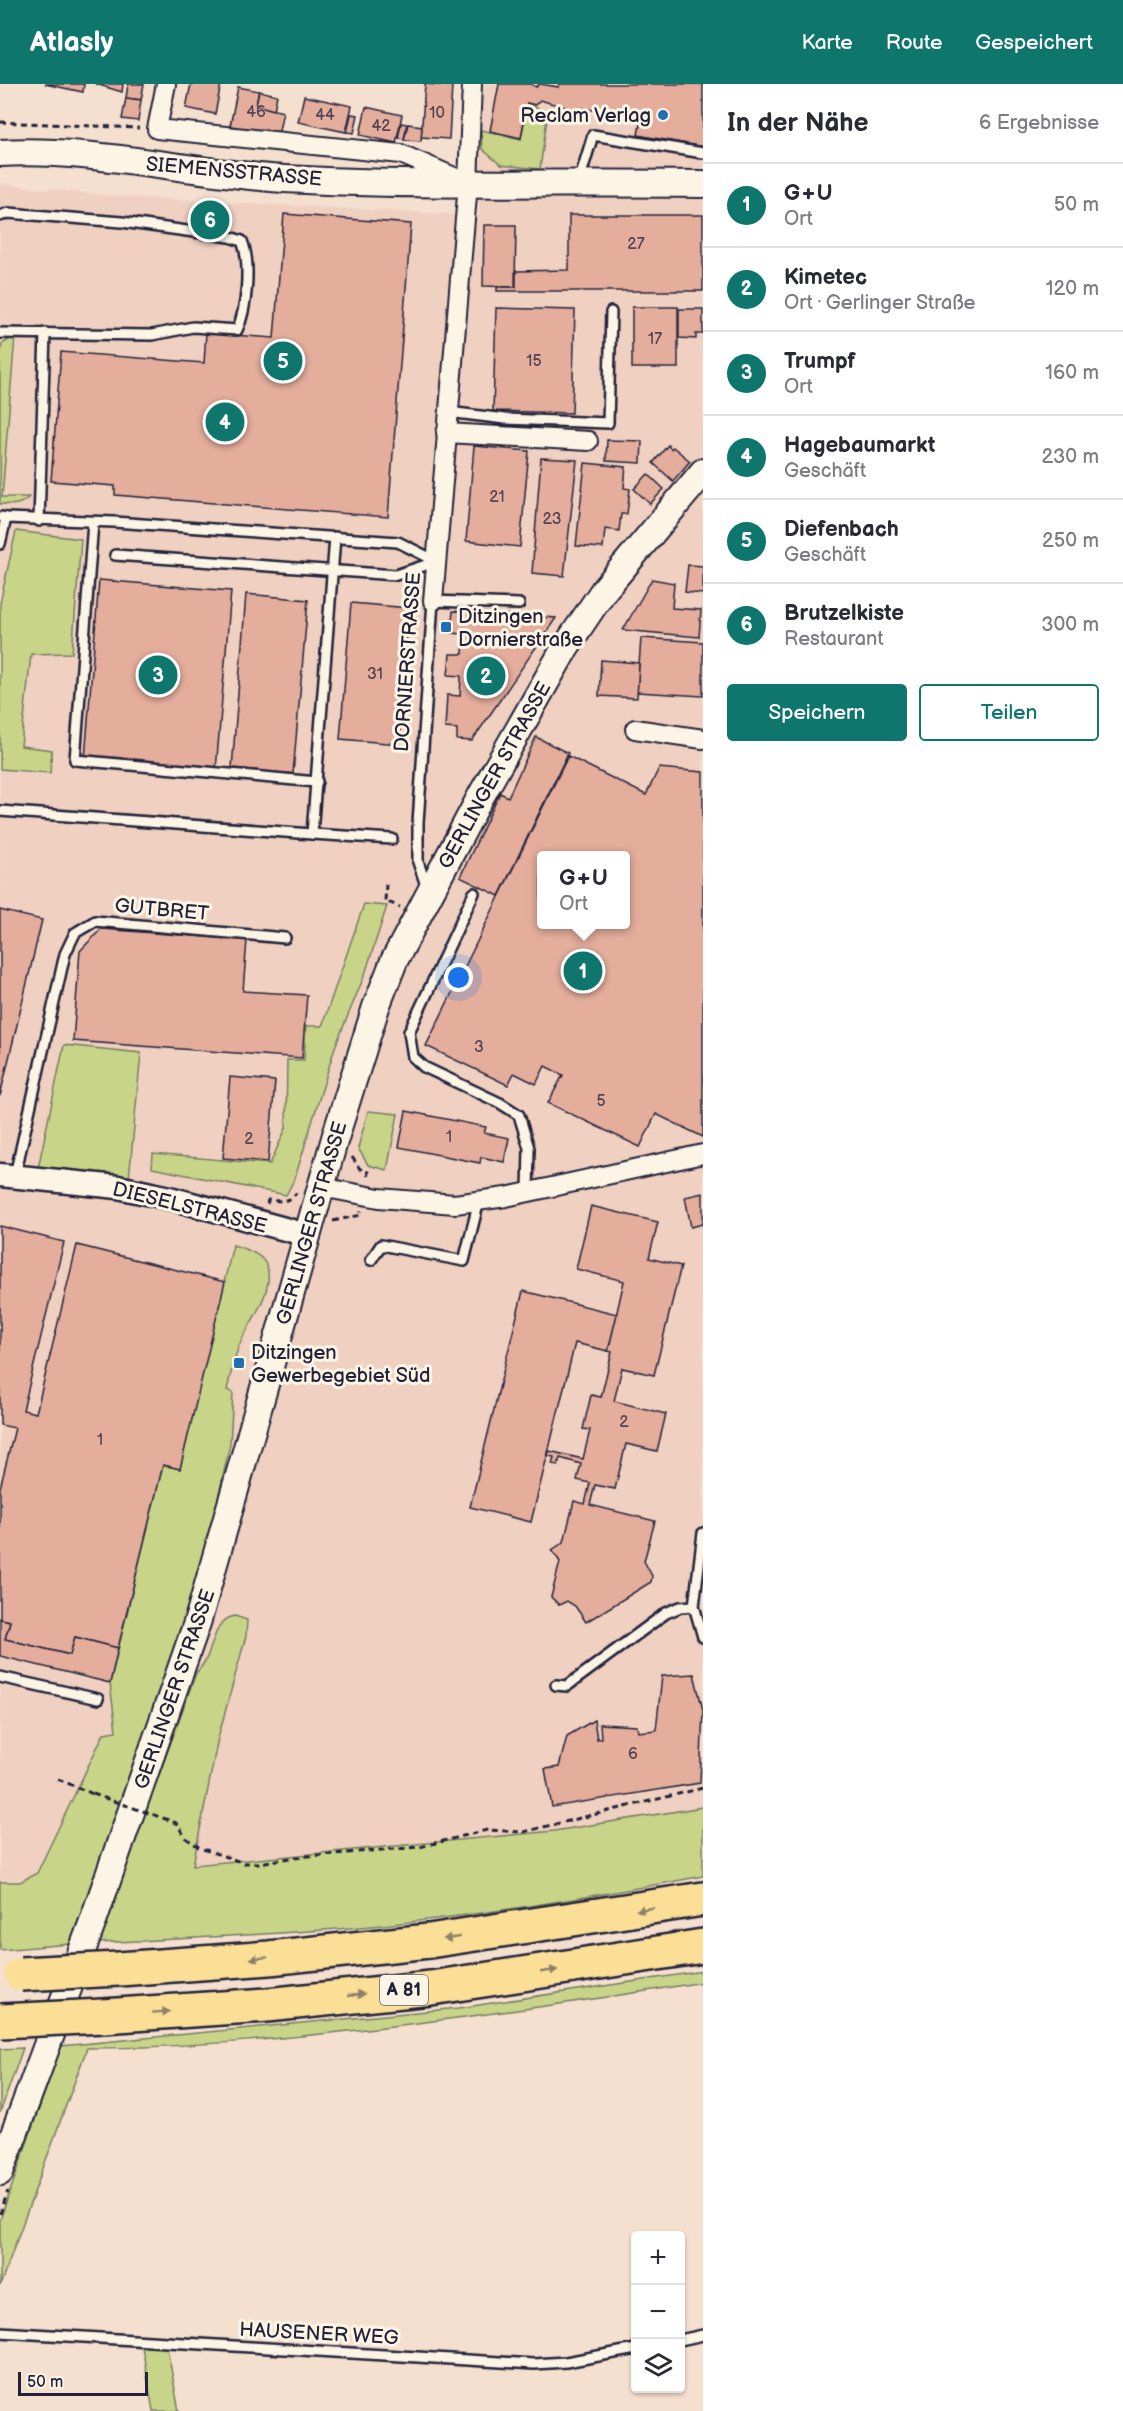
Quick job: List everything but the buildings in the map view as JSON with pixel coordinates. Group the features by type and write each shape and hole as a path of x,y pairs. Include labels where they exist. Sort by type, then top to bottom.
{"highway":[{"name":"A 81","path":"10,1974 269,1958 429,1941 703,1899"},
{"name":"A 81","path":"0,2021 267,2005 431,1988 703,1946"}],"main road":[{"name":"SIEMENSSTRASSE","path":"3,154 106,157 172,167 284,179 468,183 703,184"},
{"name":"GERLINGER STRASSE","path":"0,2172 92,1924 198,1620 321,1187 376,1007 394,961 481,796 566,648 604,590 703,472"}],"street":[{"path":"157,129 166,84"},
{"name":"DORNIERSTRASSE","path":"434,601 468,183 472,84"},
{"name":"SIEMENSSTRASSE","path":"157,129 401,154 468,183"},
{"path":"446,433 588,441"},
{"path":"634,729 703,739"},
{"path":"321,1187 364,1196 455,1204 528,1192 703,1154"},
{"name":"DIESELSTRASSE","path":"7,1176 118,1187 170,1198 307,1236"}],"lane":[{"path":"579,183 593,135 703,153"},
{"path":"0,216 8,213 122,222 230,237 242,241 247,252 243,316 237,330 193,327 152,335 0,333"},
{"path":"448,411 505,419 608,423 611,312"},
{"path":"39,521 45,333"},
{"path":"588,441 592,422"},
{"path":"0,543 3,517 398,542 438,561"},
{"path":"93,522 75,759 316,782"},
{"path":"312,834 335,537"},
{"path":"115,555 396,575 438,561"},
{"path":"434,601 519,604"},
{"name":"DORNIERSTRASSE","path":"428,894 418,862 418,823 434,601"},
{"path":"0,812 392,839"},
{"path":"474,893 409,1032 410,1048 412,1057 424,1067 500,1103 519,1115 529,1148 528,1192"},
{"name":"GUTBRET","path":"7,1176 65,954 75,933 95,921 285,938"},
{"path":"371,1260 381,1245 464,1261 479,1201"},
{"path":"703,1533 694,1606 703,1636"},
{"path":"556,1685 567,1686 666,1614 680,1607 694,1606"},
{"path":"0,1677 98,1699"},
{"name":"HAUSENER WEG","path":"0,2332 534,2364 566,2362 631,2350"},
{"path":"685,2339 703,2335"}],"path":[{"path":"0,122 157,129"},
{"path":"386,884 385,901 402,908"},
{"path":"352,1154 360,1168 368,1173 364,1196"},
{"path":"58,1779 93,1794 176,1823 186,1838 200,1848 244,1863 420,1847 487,1830 523,1832 703,1788"}],"shaded area":[{"path":"480,84 703,84 703,1807 554,1831 0,1882 0,184 112,196 479,216"}],"green space":[{"path":"528,104 548,112 540,169 501,165 482,149 481,130 521,139"},
{"path":"15,336 2,497 29,497 19,503 8,505 0,504 0,356 2,344"},
{"path":"16,531 81,539 72,653 31,654 21,746 52,750 50,773 0,769 0,603"},
{"path":"364,904 387,906 365,974 335,1047 295,1178 286,1195 152,1168 153,1154 270,1164 286,1128 287,1060 304,1060 306,1026 322,1026"},
{"path":"64,1045 141,1053 129,1179 37,1173"},
{"path":"368,1111 398,1114 387,1170 368,1165 358,1148"},
{"path":"233,1245 262,1258 267,1267 268,1276 260,1306 241,1341 227,1390 233,1392 230,1444 204,1563 99,1874 95,1873 70,1944 0,1950 0,1882 20,1882 37,1873 104,1733 116,1731 110,1683 163,1465 180,1468"},
{"path":"235,1616 247,1620 246,1636 218,1738 193,1865 554,1831 703,1807 703,1876 543,1904 423,1921 240,1936 98,1943 196,1673 203,1665 221,1624"},
{"path":"703,1971 703,1982 446,2019 248,2041 87,2048 0,2286 0,2220 61,2046 459,2008"},
{"path":"23,2048 0,2113 0,2049"},
{"path":"141,2341 166,2342 179,2411 153,2411"}],"place":[{"name":"Reclam Verlag","path":"663,115"},
{"name":"Brutzelkiste","path":"210,220"},
{"name":"Diefenbach","path":"283,361"},
{"name":"Hagebaumarkt","path":"225,422"},
{"name":"Ditzingen Dornierstraße","path":"446,627"},
{"name":"Trumpf","path":"158,675"},
{"name":"Kimetec","path":"486,676"},
{"name":"G+U","path":"583,971"},
{"name":"Ditzingen Gewerbegebiet Süd","path":"239,1363"}]}
